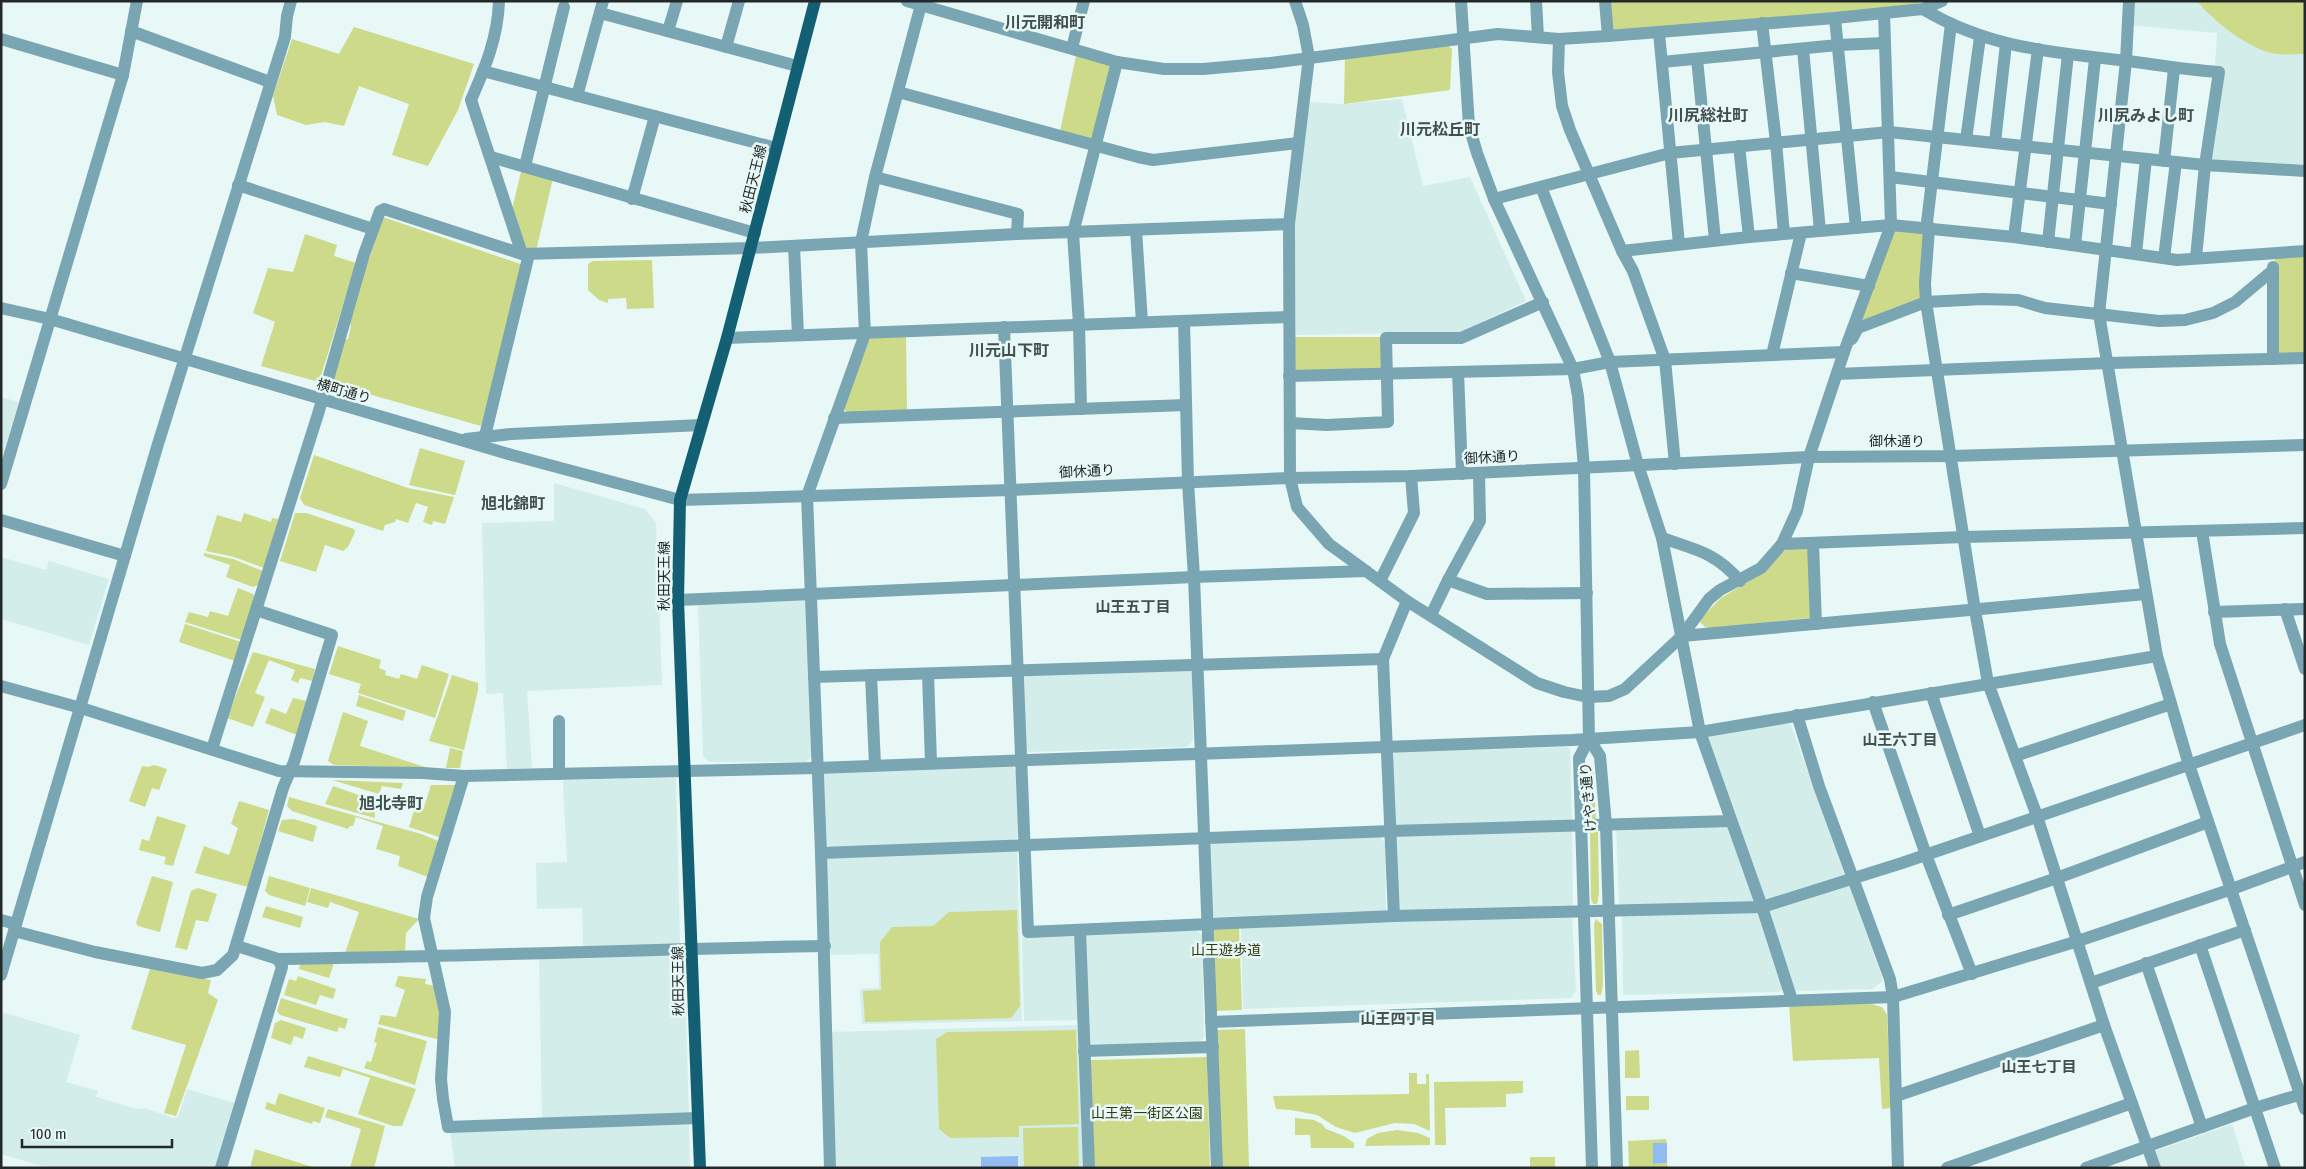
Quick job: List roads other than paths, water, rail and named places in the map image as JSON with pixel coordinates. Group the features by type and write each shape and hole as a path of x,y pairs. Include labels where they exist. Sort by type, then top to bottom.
{"main road":[{"name":"秋田天王線","path":"700,1168 678,600 680,500 727,338 815,1"}],"street":[{"path":"1,484 123,76 137,1"},
{"path":"1,975 125,556 285,37 286,16 291,1"},
{"path":"498,1 495,34 471,100 526,254 484,441 701,425"},
{"path":"668,31 677,1"},
{"path":"726,47 739,1"},
{"path":"906,1 922,3 1117,62 1164,69 1203,69 1270,63 1462,37 1498,34 1559,38 1608,36 1884,14 1942,1"},
{"path":"1072,48 1084,1"},
{"path":"1295,1 1303,25 1308,57 1289,224 1290,478 1297,507 1329,544 1407,601 1537,683 1564,692 1588,697 1609,696 1625,689 1682,636 1709,599 1720,590 1740,581 1761,568 1782,544 1797,511 1809,457 1844,352 1891,225 1884,14"},
{"path":"1461,1 1469,126 1494,199 1573,369 1582,425 1584,468 1589,739"},
{"path":"1536,1 1538,37"},
{"path":"1605,1 1608,36"},
{"path":"2129,1 2126,61 2099,314 2109,363 2157,656 2189,765 2302,1093 2305,1109"},
{"path":"830,1168 825,946 807,496 864,334 861,242 875,177 922,3"},
{"path":"1923,5 1951,24 1980,37 2006,44 2096,59 2219,72 2205,165 2196,258"},
{"path":"525,166 564,7"},
{"path":"577,96 602,7 668,31 798,66"},
{"path":"1835,18 1856,228"},
{"path":"1762,24 1776,142 1784,234"},
{"path":"1951,24 1927,222 1930,229 1925,283 1926,302 1952,456 1974,610 1988,684 2037,816 2104,1025 2155,1168"},
{"path":"131,31 270,82"},
{"path":"1659,33 1679,244"},
{"path":"1966,140 1980,37"},
{"path":"1559,38 1558,72 1562,106 1588,175 1633,271 1665,360 1674,464"},
{"path":"1,39 123,76"},
{"path":"1662,62 1838,45 1886,43"},
{"path":"1995,142 2006,44"},
{"path":"1803,49 1820,231"},
{"path":"2014,237 2038,49"},
{"path":"2048,242 2068,54"},
{"path":"1697,58 1715,240"},
{"path":"2075,245 2096,59"},
{"path":"1081,409 1079,324 1073,233 1117,62"},
{"path":"2164,258 2174,68"},
{"path":"483,71 776,148"},
{"path":"898,92 1138,158 1153,160 1175,159 1298,143"},
{"path":"632,199 655,116"},
{"path":"1494,199 1670,153 1889,132 2027,145 2146,160 2305,172"},
{"path":"1740,146 1749,237"},
{"path":"491,157 754,233"},
{"path":"2136,254 2146,160"},
{"path":"875,177 1018,214 1017,234"},
{"path":"1890,177 2111,204"},
{"path":"238,185 373,229"},
{"path":"1541,187 1610,362 1638,465 1662,538 1700,732 1762,907 1792,1000"},
{"path":"212,749 322,400 373,229 380,211 384,209 526,254 750,248 1017,234 1289,224"},
{"path":"1622,251 1715,240 1891,225 2014,237 2177,260 2305,251"},
{"path":"1136,230 1142,322"},
{"path":"1772,355 1801,233"},
{"path":"794,246 798,335"},
{"path":"2273,359 2272,271 2277,253"},
{"path":"1844,352 1858,328 1926,302 1983,299 2018,300 2046,308 2159,321 2185,320 2213,313 2236,302 2272,271"},
{"path":"1791,273 1868,286"},
{"path":"1290,423 1328,425 1388,422 1386,338 1460,338 1543,302"},
{"name":"横町通り","path":"1,308 50,319 185,361 462,440 484,441 680,500"},
{"path":"727,338 864,334 1004,326 1288,317"},
{"path":"1184,321 1188,482 1194,577 1217,1168"},
{"path":"1004,326 1016,670 1028,932 1394,916 1609,909 1762,907 1926,855 2305,725"},
{"path":"1290,376 1573,369 1610,362 1844,352"},
{"path":"1837,374 2109,363 2305,358"},
{"path":"1458,372 1462,474"},
{"path":"834,418 1186,405"},
{"name":"御休通り","path":"680,500 1010,490 1290,478 1411,476 1809,457 1952,456 2305,445"},
{"path":"1431,615 1480,521 1479,473"},
{"path":"1380,582 1414,513 1411,476"},
{"path":"1,520 125,556"},
{"path":"1782,544 1964,536 2305,528"},
{"path":"2202,531 2220,644 2305,905"},
{"path":"1662,538 1714,556 1728,567 1740,581"},
{"path":"1813,543 1816,624"},
{"path":"678,600 1194,577 1366,572"},
{"path":"1448,580 1488,594 1587,593"},
{"path":"1682,636 2146,594"},
{"path":"1394,916 1383,659 1407,601"},
{"path":"2285,609 2305,669"},
{"path":"2214,612 2305,609"},
{"path":"1,920 15,928 95,952 202,973 217,970 231,958 237,946 332,635 256,610"},
{"path":"1,686 81,708 279,771 464,776 817,768 1589,739 1700,732 2157,656"},
{"path":"814,677 1197,663 1383,659"},
{"path":"928,674 932,763"},
{"path":"871,675 876,765"},
{"path":"1931,693 1980,836"},
{"path":"1873,702 1926,855 1972,974"},
{"path":"2015,756 2171,704"},
{"path":"1797,715 1853,879 1890,979 1893,997 1898,1168"},
{"path":"559,721 559,774"},
{"name":"けやき通り","path":"1592,1168 1578,758 1589,739 1600,756 1606,825 1617,1168"},
{"path":"464,776 427,897 424,918 445,1012 442,1099 448,1127 698,1118"},
{"path":"821,853 1391,831 1731,821"},
{"path":"1948,915 2057,878 2208,822"},
{"path":"1211,1022 1893,997 2078,940 2232,889 2305,862"},
{"path":"1080,930 1088,1168"},
{"path":"2091,983 2245,930"},
{"path":"2200,945 2275,1168"},
{"path":"237,946 278,959 434,957 692,948 825,946"},
{"path":"221,1168 282,966 278,959"},
{"path":"2146,963 2202,1127"},
{"path":"1896,1096 2104,1025"},
{"path":"1084,1051 1213,1047"},
{"path":"2086,1168 2302,1093"},
{"path":"1947,1168 2132,1103"}],"water":[{"path":"1653,1143 1667,1143 1667,1163 1653,1164"},
{"path":"1018,1156 1018,1168 981,1168 981,1157"}],"district":[{"name":"川元開和町","path":"1045,22"},
{"name":"川尻総社町","path":"1708,115"},
{"name":"川尻みよし町","path":"2146,115"},
{"name":"川元松丘町","path":"1440,129"},
{"name":"川元山下町","path":"1009,350"},
{"name":"旭北錦町","path":"513,503"},
{"name":"山王五丁目","path":"1133,607"},
{"name":"山王六丁目","path":"1900,740"},
{"name":"旭北寺町","path":"391,803"},
{"name":"山王四丁目","path":"1398,1019"},
{"name":"山王七丁目","path":"2039,1067"}],"park label":[{"name":"山王遊歩道","path":"1226,950"},
{"name":"山王第一街区公園","path":"1147,1113"}]}
